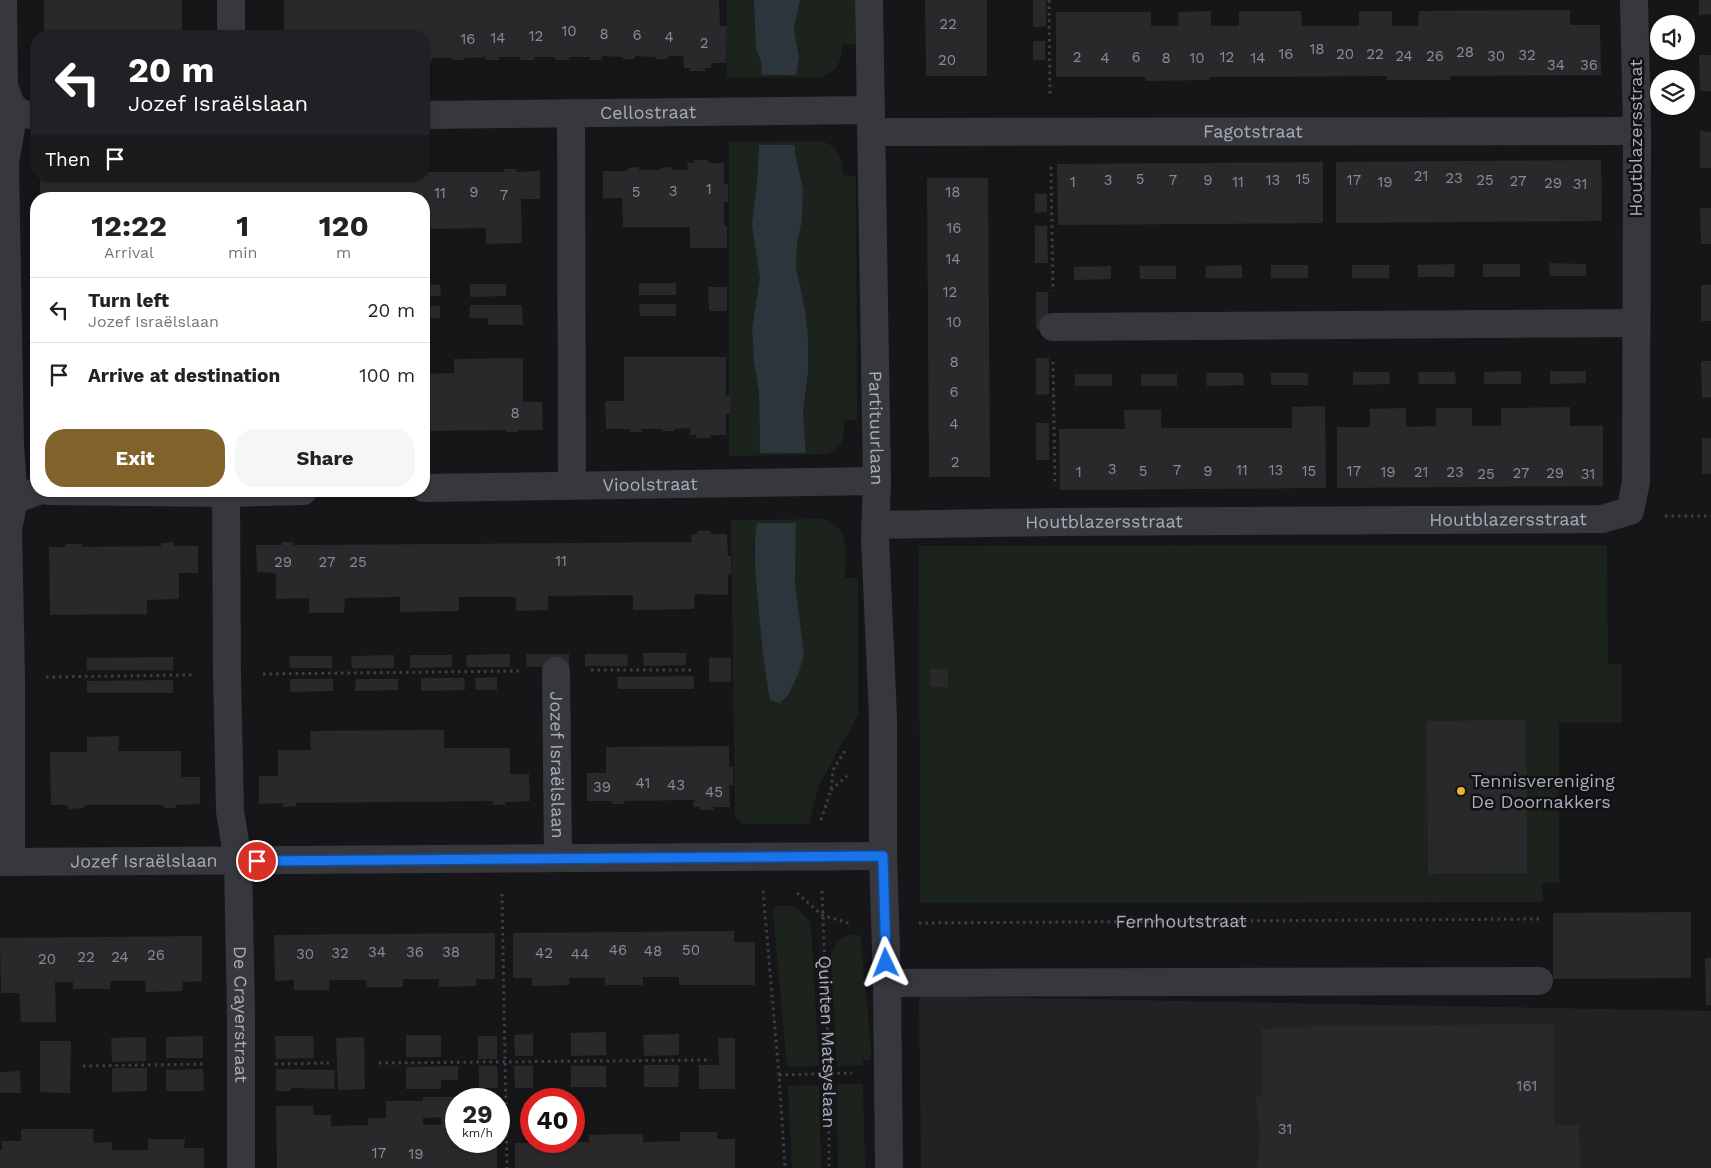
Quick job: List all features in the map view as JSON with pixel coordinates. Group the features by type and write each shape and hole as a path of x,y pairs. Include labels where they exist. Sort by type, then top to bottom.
{"street":[{"path":"3,0 4,85 8,98 17,113 5,164 10,446 17,497 8,529 11,677 5,862"},
{"path":"231,0 231,30"},
{"name":"Partituurlaan","path":"869,0 877,481 875,538 883,717 883,856"},
{"name":"Houtblazersstraat","path":"876,525 1055,522 1602,519 1630,511 1636,482 1637,131 1634,0"},
{"path":"571,113 572,485"},
{"name":"Cellostraat","path":"430,115 571,113 871,121"},
{"name":"Fagotstraat","path":"871,121 1051,132 1637,131"},
{"path":"1053,327 1636,323"},
{"name":"Vioolstraat","path":"430,488 877,481"},
{"name":"De Crayerstraat","path":"226,497 230,811 238,861 241,1014 241,1168"},
{"name":"Jozef Israëlslaan","path":"556,671 558,858"},
{"path":"883,856 887,983 889,1168"},
{"name":"Jozef Israëlslaan","path":"5,862 883,856"},
{"path":"887,983 1539,981"}],"path":[{"path":"1049,0 1055,522"},
{"path":"1630,511 1653,516 1711,516"},
{"path":"11,677 694,670"},
{"path":"760,856 785,1168"},
{"path":"502,859 507,1168"},
{"name":"Fernhoutstraat","path":"822,915 853,925 1541,919"},
{"name":"Quinten Matsyslaan","path":"822,915 829,1073 830,1168"},
{"path":"379,1063 711,1060"},
{"path":"779,1075 888,1071"}],"shaded area":[{"path":"727,0 754,0 756,50 761,61 799,57 794,29 800,0 855,0 855,44 842,45 838,64 832,71 822,77 727,78"},
{"path":"754,0 800,0 794,29 799,57 796,75 762,75 761,61 756,50"},
{"path":"820,141 831,146 838,153 842,163 843,175 856,176 857,420 844,420 844,431 840,445 827,454 729,456 729,142","holes":["759,145 794,145 803,189 802,220 797,244 796,267 805,309 808,372 803,412 806,453 760,453 759,392 754,362 752,328 760,278 757,182"]},
{"path":"759,145 795,145 803,189 802,220 797,244 796,267 805,309 808,339 808,372 803,412 806,453 760,453 759,392 754,362 752,328 760,278 752,224"},
{"path":"825,519 834,524 843,536 846,552 845,578 858,578 858,715 819,785 809,824 743,824 735,817 731,520","holes":["796,523 795,582 804,654 799,672 789,694 770,700 760,628 753,544"]},
{"path":"757,523 796,523 795,582 804,654 799,672 789,694 780,703 770,700 764,664 755,564"},
{"path":"1607,545 1608,664 1622,664 1622,723 1559,723 1559,883 1542,883 1543,902 920,903 919,546"},
{"path":"776,906 794,906 809,920 819,1066 787,1067 773,910"},
{"path":"852,934 859,935 861,938 871,1060 863,1060 863,1065 837,1066 831,956 839,942 844,937"},
{"path":"919,996 1711,1011 1711,1168 921,1168"},
{"path":"837,1084 863,1084 865,1168 838,1168"},
{"path":"819,1085 821,1168 792,1168 788,1086"}],"building":[{"path":"44,0 182,0 182,30 44,30"},
{"path":"284,0 719,0 720,26 727,26 726,63 711,63 711,68 705,68 706,71 690,71 690,68 684,68 683,56 668,56 667,59 656,59 655,57 635,56 635,59 623,59 623,57 602,56 602,60 590,60 590,57 569,57 569,60 555,60 555,57 534,57 534,60 520,60 520,57 499,57 499,60 486,60 485,57 465,58 464,60 432,58 432,61 430,61 430,30 284,30"},
{"path":"925,0 987,0 987,76 926,76"},
{"path":"1033,0 1046,0 1046,26 1033,27"},
{"path":"1699,0 1711,0 1711,14 1699,15"},
{"path":"1570,10 1570,25 1600,25 1601,75 1450,76 1450,80 1387,80 1387,76 1209,77 1209,80 1146,81 1146,77 1056,77 1056,12 1151,12 1151,26 1179,26 1178,12 1211,11 1211,26 1239,26 1239,11 1301,11 1302,26 1359,26 1359,11 1392,11 1392,26 1418,26 1419,11"},
{"path":"1033,41 1045,41 1045,60 1033,60"},
{"path":"1699,55 1711,55 1711,91 1700,91"},
{"path":"1700,131 1711,132 1711,168 1700,168"},
{"path":"694,160 708,160 708,163 724,163 724,184 728,184 728,202 724,202 724,226 727,226 727,248 690,248 690,227 623,227 622,198 603,198 603,171 628,171 627,168 639,167 639,170 660,170 660,168 672,167 671,170 688,170 687,163 694,163"},
{"path":"1601,160 1602,221 1336,223 1336,162"},
{"path":"1323,162 1323,223 1058,225 1057,164"},
{"path":"504,169 516,169 516,172 540,171 540,199 521,199 522,243 486,244 486,228 430,229 430,192 40,192 40,182 430,182 430,172 505,172"},
{"path":"927,178 988,178 990,477 929,477"},
{"path":"1035,194 1047,194 1047,212 1035,213"},
{"path":"1700,208 1711,208 1711,244 1701,244"},
{"path":"1035,226 1047,226 1048,263 1035,263"},
{"path":"1549,263 1586,264 1586,276 1550,276"},
{"path":"1455,264 1454,277 1418,277 1418,265"},
{"path":"1483,264 1520,264 1520,277 1483,277"},
{"path":"1242,265 1242,278 1205,278 1206,266"},
{"path":"1271,265 1308,265 1308,278 1271,278"},
{"path":"1352,265 1389,265 1389,278 1352,278"},
{"path":"1111,266 1111,279 1074,280 1074,267"},
{"path":"1139,266 1176,266 1176,279 1140,279"},
{"path":"639,283 676,283 676,295 639,295"},
{"path":"430,284 440,285 441,296 430,297"},
{"path":"470,284 506,284 506,296 470,297"},
{"path":"1701,285 1711,285 1711,321 1701,321"},
{"path":"708,287 727,287 727,311 709,311"},
{"path":"1036,292 1048,292 1048,329 1036,329"},
{"path":"639,304 676,304 676,316 640,316"},
{"path":"470,305 522,305 523,325 488,325 488,318 469,318"},
{"path":"430,306 440,306 440,318 430,318"},
{"path":"624,357 726,357 726,396 730,395 730,414 726,414 726,435 710,435 710,438 696,438 696,435 690,435 690,428 674,429 674,431 641,429 642,432 630,432 630,429 606,429 605,401 624,401"},
{"path":"523,358 523,402 542,402 543,430 518,430 518,432 507,432 506,430 430,431 430,374 454,373 454,359"},
{"path":"1036,358 1049,358 1049,394 1036,395"},
{"path":"1701,361 1711,361 1711,397 1702,398"},
{"path":"1521,371 1521,384 1484,384 1484,372"},
{"path":"1550,371 1586,371 1586,383 1550,384"},
{"path":"1353,372 1389,372 1390,384 1353,385"},
{"path":"1418,372 1455,372 1456,384 1419,384"},
{"path":"1206,373 1243,373 1244,385 1207,386"},
{"path":"1271,373 1308,373 1308,385 1271,385"},
{"path":"1075,374 1112,374 1112,386 1075,386"},
{"path":"1141,374 1177,374 1177,386 1141,386"},
{"path":"1325,406 1326,488 1060,490 1059,429 1125,429 1124,410 1161,410 1161,428 1292,428 1292,407"},
{"path":"1570,407 1570,426 1603,426 1603,486 1337,488 1337,427 1370,427 1370,409 1406,408 1406,427 1436,426 1436,408 1472,408 1472,426 1501,426 1501,408"},
{"path":"1036,423 1049,423 1049,460 1036,460"},
{"path":"1702,438 1711,438 1711,474 1702,474"},
{"path":"698,531 711,531 711,534 727,534 728,556 731,556 731,574 728,574 728,595 695,594 694,609 633,610 633,595 548,596 548,610 516,611 516,597 459,597 459,611 400,612 400,597 345,598 344,613 309,613 309,598 276,599 276,573 257,572 256,545 282,545 281,542 293,542 293,545 309,545 692,542 691,534 698,534"},
{"path":"174,542 174,546 198,546 198,573 179,573 179,599 147,600 147,614 50,615 49,547 66,547 66,544 82,544 82,547 161,546 161,543"},
{"path":"643,653 686,653 686,665 644,666"},
{"path":"510,654 510,667 467,667 466,655"},
{"path":"526,654 569,654 569,666 527,667"},
{"path":"585,654 627,654 628,666 585,666"},
{"path":"394,655 394,668 352,668 351,656"},
{"path":"410,655 452,655 452,667 410,668"},
{"path":"289,656 332,656 332,668 290,668"},
{"path":"173,657 173,670 87,670 87,658"},
{"path":"709,658 731,658 731,682 709,682"},
{"path":"930,669 948,669 948,687 930,687"},
{"path":"694,676 694,689 618,689 617,677"},
{"path":"497,677 497,690 476,690 475,678"},
{"path":"421,678 464,678 465,690 421,691"},
{"path":"290,679 333,679 333,691 290,692"},
{"path":"356,679 398,679 398,690 355,691"},
{"path":"173,680 173,693 87,693 87,681"},
{"path":"1526,720 1527,873 1428,874 1427,721"},
{"path":"444,730 444,748 510,748 510,774 529,774 530,801 505,802 505,805 493,805 493,801 296,803 296,806 283,807 283,803 259,804 259,776 278,776 278,750 311,750 310,731"},
{"path":"119,736 118,751 181,751 181,777 200,777 200,804 176,805 176,808 164,808 164,805 84,805 84,808 68,809 67,805 51,805 50,752 87,752 87,737"},
{"path":"729,746 729,767 733,767 733,785 729,785 730,807 713,807 714,810 699,810 700,807 693,807 694,800 624,801 624,804 612,804 612,801 587,801 587,773 606,773 606,747"},
{"path":"1691,912 1691,978 1553,979 1553,913"},
{"path":"734,931 734,942 755,942 755,985 679,985 679,977 643,977 643,985 605,985 605,978 569,978 569,985 532,986 532,978 513,978 513,933"},
{"path":"495,933 495,979 476,979 477,986 439,987 439,979 403,979 403,987 367,987 366,980 329,980 329,990 294,990 294,980 275,981 274,935"},
{"path":"202,936 202,981 183,982 182,991 146,992 145,981 110,981 110,989 73,989 73,982 55,982 56,1022 21,1022 19,993 1,993 0,938"},
{"path":"1705,958 1711,958 1711,1005 1706,1005"},
{"path":"1553,1024 1554,1125 1579,1125 1580,1168 1257,1168 1260,1140 1256,1096 1262,1096 1262,1029 1307,1028 1307,1026"},
{"path":"606,1032 606,1055 571,1056 571,1033"},
{"path":"533,1034 533,1056 515,1056 514,1035"},
{"path":"679,1034 679,1055 644,1056 643,1035"},
{"path":"406,1035 441,1035 441,1057 406,1057"},
{"path":"203,1036 203,1058 166,1058 166,1037"},
{"path":"275,1036 313,1036 314,1058 276,1059"},
{"path":"478,1036 497,1036 497,1059 478,1059"},
{"path":"146,1037 146,1061 112,1062 111,1038"},
{"path":"364,1037 365,1089 338,1090 336,1038"},
{"path":"718,1038 735,1038 735,1089 699,1089 699,1065 719,1065"},
{"path":"40,1041 71,1041 70,1093 40,1092"},
{"path":"644,1065 679,1065 678,1087 644,1087"},
{"path":"458,1066 458,1080 441,1080 441,1089 406,1089 406,1067"},
{"path":"479,1066 497,1066 498,1088 479,1088"},
{"path":"514,1066 533,1066 533,1088 515,1088"},
{"path":"571,1066 606,1066 606,1087 571,1087"},
{"path":"112,1068 147,1068 147,1091 112,1092"},
{"path":"203,1069 204,1091 166,1091 166,1070"},
{"path":"276,1069 335,1070 334,1089 291,1088 291,1091 276,1091"},
{"path":"20,1071 21,1093 0,1093 0,1072"},
{"path":"423,1097 445,1097 445,1153 497,1153 497,1168 277,1168 276,1106 313,1106 313,1115 331,1115 331,1126 368,1125 368,1118 386,1118 386,1101 423,1101","holes":["441,1117 441,1125 423,1125 423,1118"]},
{"path":"21,1129 93,1129 94,1143 112,1142 112,1150 148,1150 148,1139 185,1139 184,1148 204,1148 204,1168 0,1168 2,1141 21,1141"},
{"path":"680,1132 717,1132 717,1139 735,1139 735,1168 515,1168 515,1143 520,1143 520,1153 585,1153 585,1142 589,1142 589,1135 643,1134 643,1142 680,1141"}],"place":[{"name":"Tennisvereniging De Doornakkers","path":"1461,791"}],"route":[{"path":"257,861 883,856 886,963"}]}
